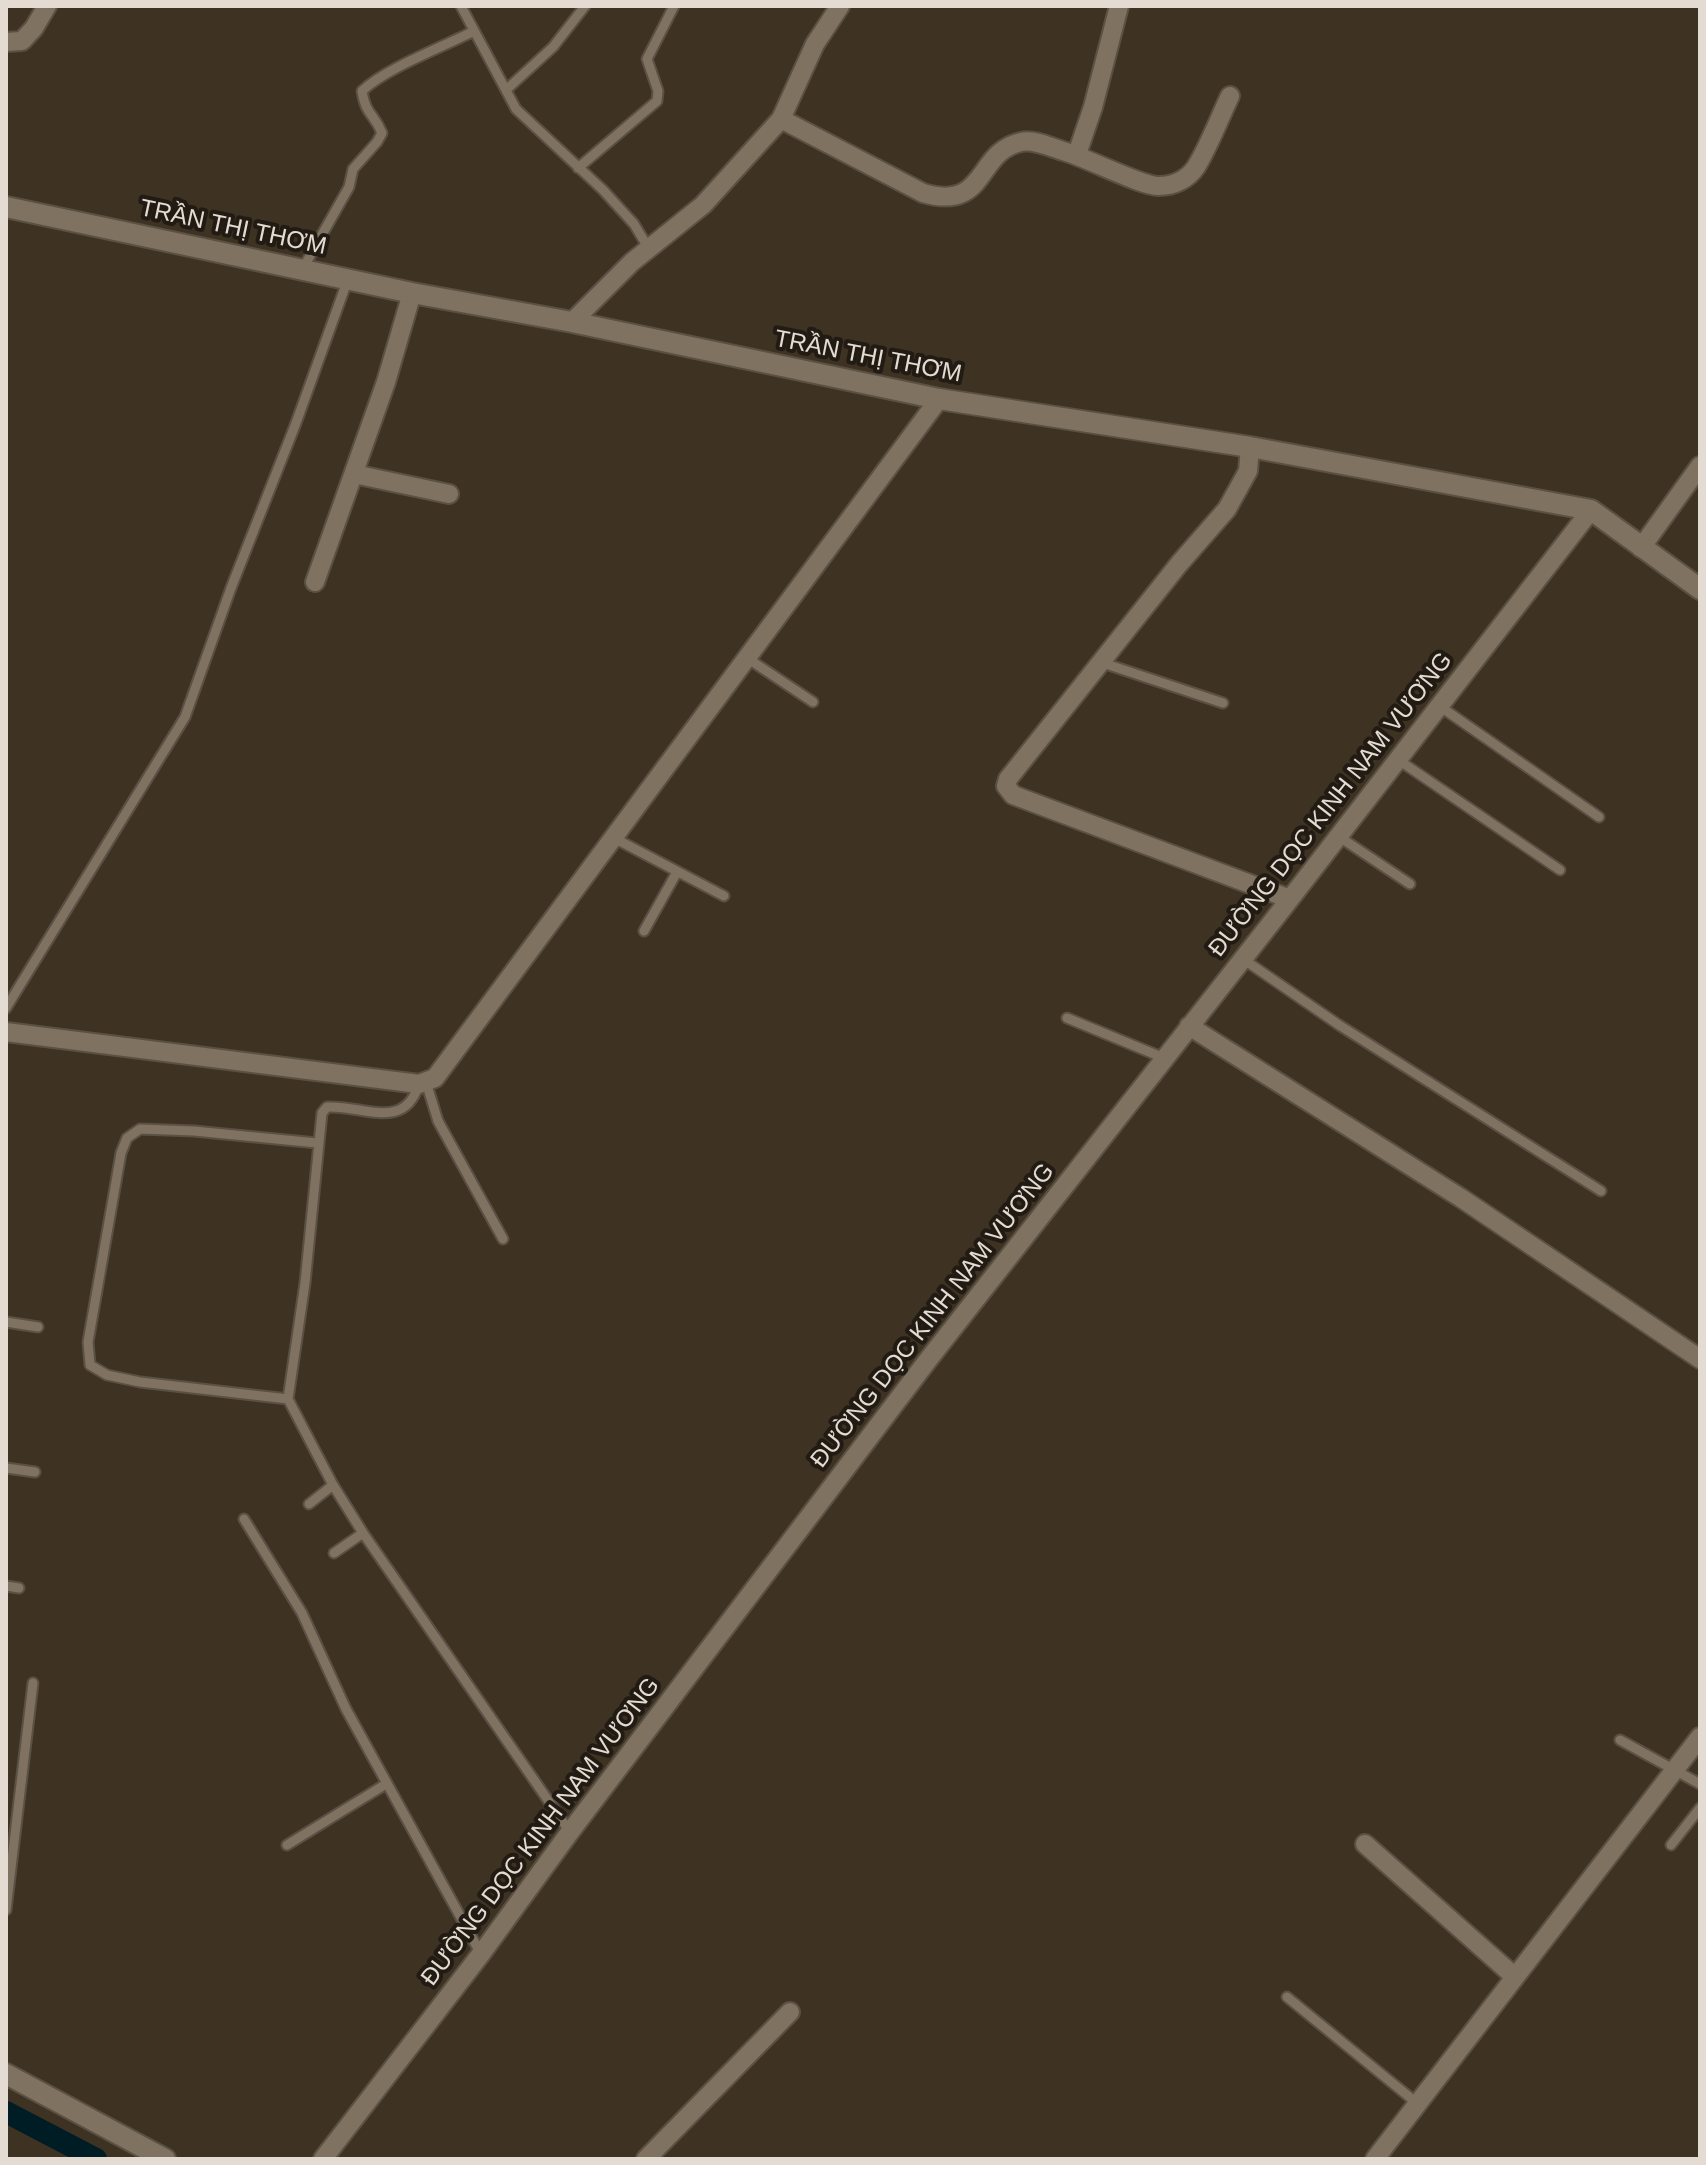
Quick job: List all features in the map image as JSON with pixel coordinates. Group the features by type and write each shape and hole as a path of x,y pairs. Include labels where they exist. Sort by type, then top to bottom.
{"street":[{"path":"6,42 22,41 47,6"},
{"path":"572,322 649,249 703,205 781,119 815,44 840,6"},
{"path":"1077,154 1093,107 1119,6"},
{"path":"781,119 923,193 938,197 954,197 974,186 1008,145 1027,141 1077,154 1157,187 1179,183 1195,169 1230,96"},
{"name":"TRẦN THỊ THƠM","path":"6,207 939,399 1250,447 1591,510 1700,589"},
{"path":"315,582 354,474 412,293"},
{"path":"6,1032 423,1083 435,1078 939,399"},
{"path":"1250,447 1248,471 1227,509 1179,564 1008,779 1007,790 1116,835 1290,899"},
{"path":"1641,548 1700,466"},
{"path":"354,474 449,494"},
{"name":"ĐƯỜNG DỌC KINH NAM VƯƠNG","path":"323,2159 928,1360 1591,510"},
{"path":"1189,1026 1461,1198 1700,1359"},
{"path":"1375,2159 1700,1737"},
{"path":"1365,1844 1515,1977"},
{"path":"646,2159 790,2012"},
{"path":"6,2074 165,2159"}],"lane":[{"path":"461,6 516,109 603,190 634,224 649,249"},
{"path":"506,90 553,47 585,6"},
{"path":"578,168 657,101 658,91 647,59 674,6"},
{"path":"302,270 349,187 353,169 382,133 378,123 365,110 362,91 381,77 474,31"},
{"path":"6,1008 185,717 348,279"},
{"path":"747,658 813,702"},
{"path":"1100,662 1223,703"},
{"path":"1438,705 1599,817"},
{"path":"1397,759 1560,870"},
{"path":"1338,836 1410,884"},
{"path":"614,838 724,896"},
{"path":"644,931 677,872"},
{"path":"1243,959 1339,1025 1601,1191"},
{"path":"1067,1018 1164,1058"},
{"path":"423,1083 410,1104 400,1112 327,1107 322,1113 305,1283 288,1399 333,1485 363,1533 570,1832"},
{"path":"423,1083 438,1121 503,1239"},
{"path":"288,1399 140,1382 107,1375 90,1365 88,1342 121,1153 127,1138 140,1129 317,1143"},
{"path":"6,1322 38,1327"},
{"path":"6,1468 35,1472"},
{"path":"309,1504 333,1485"},
{"path":"244,1519 302,1613 346,1709 481,1954"},
{"path":"334,1553 363,1533"},
{"path":"6,1586 19,1588"},
{"path":"6,1910 33,1683"},
{"path":"1620,1740 1700,1784"},
{"path":"287,1845 386,1784"},
{"path":"1671,1845 1700,1808"},
{"path":"1287,1997 1418,2104"}],"waterway":[{"path":"6,2112 96,2159"}]}
